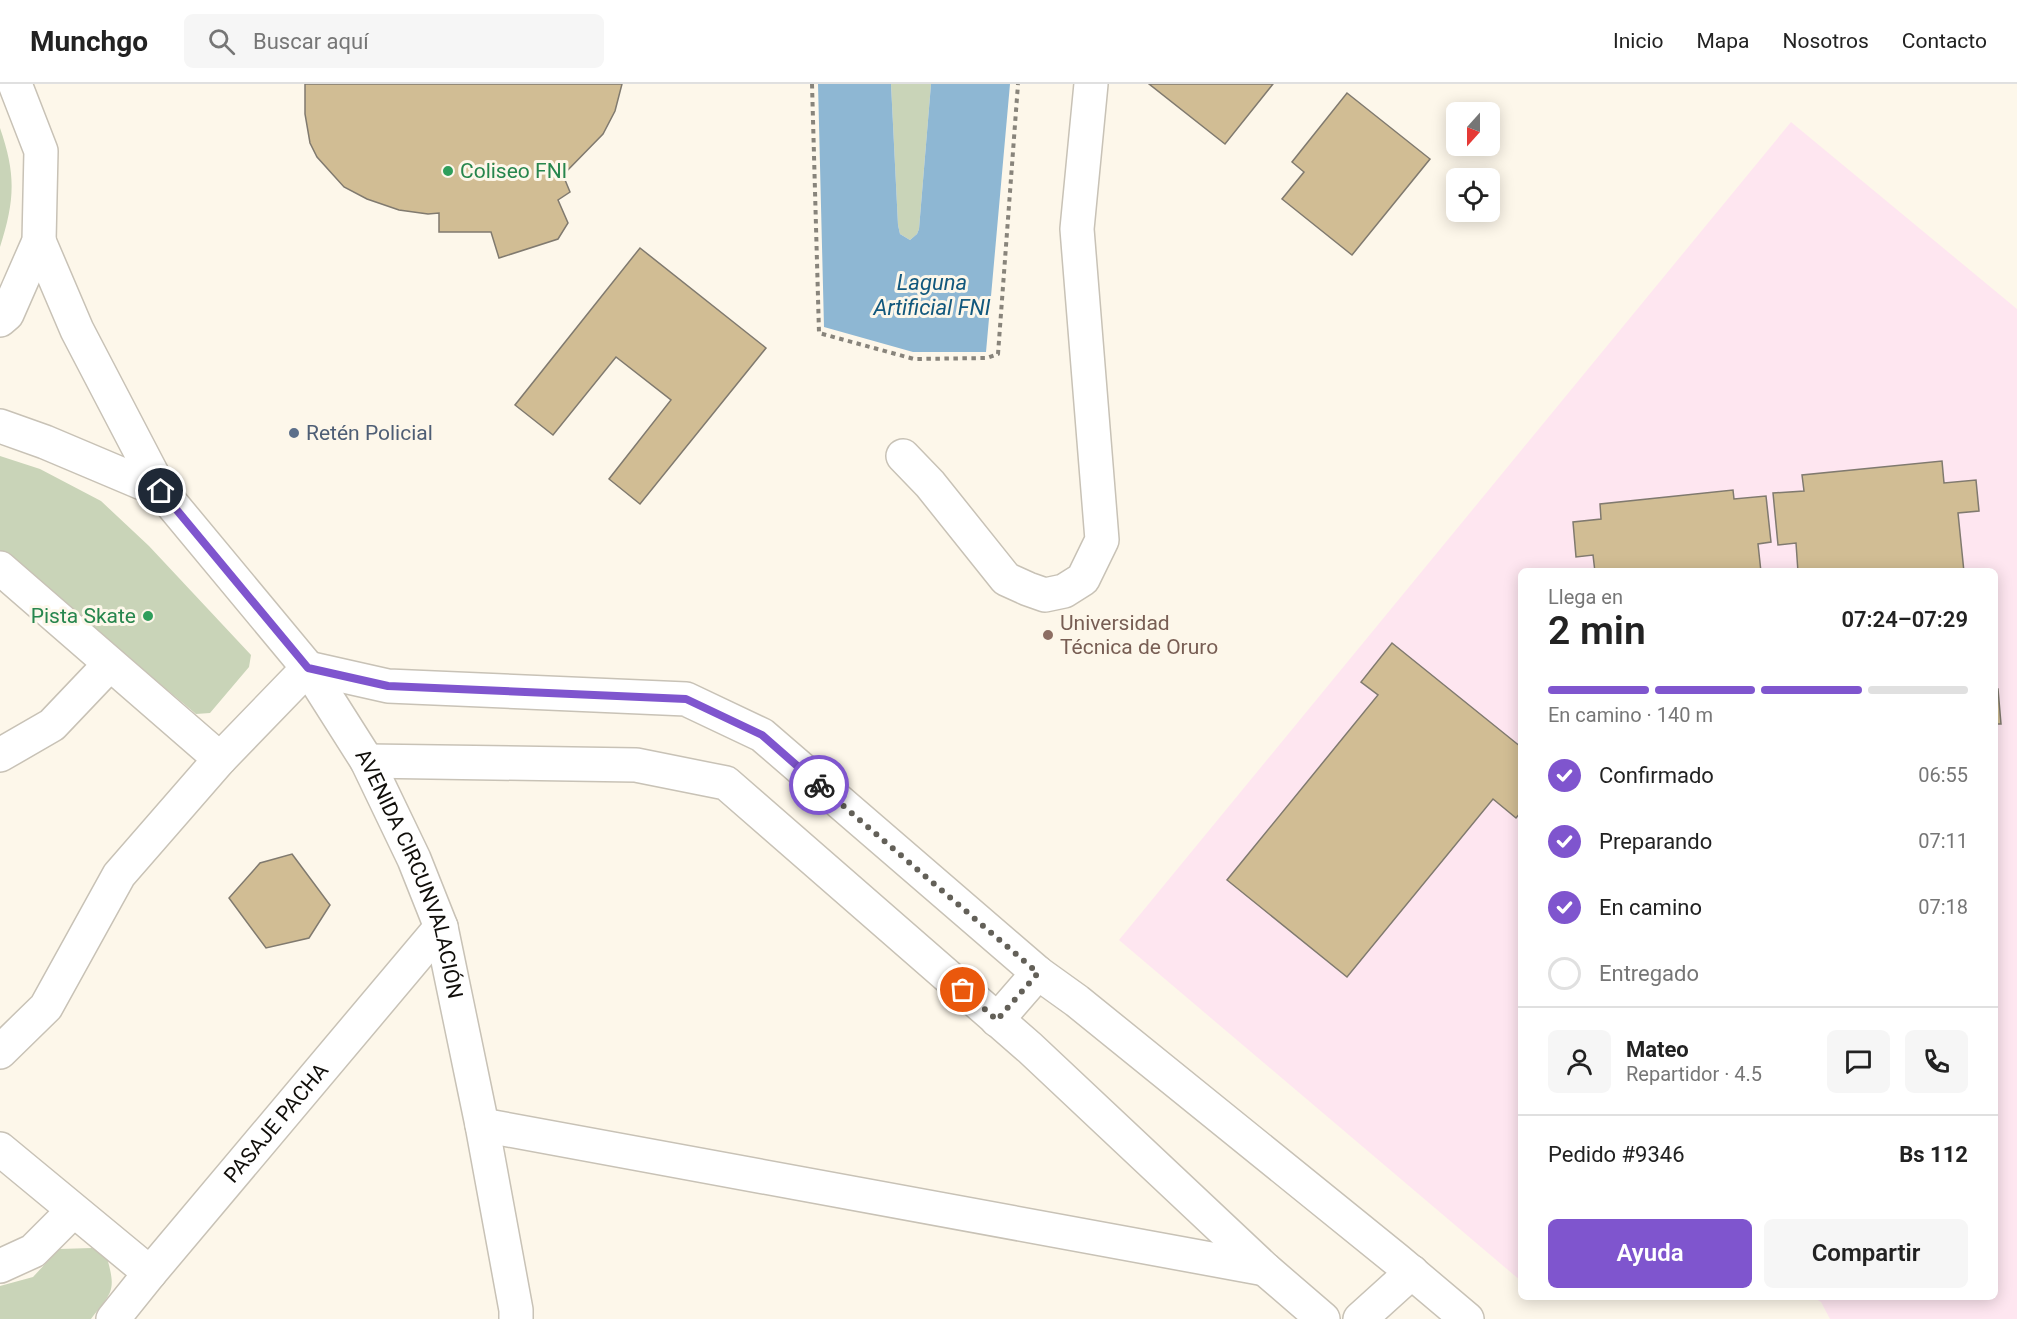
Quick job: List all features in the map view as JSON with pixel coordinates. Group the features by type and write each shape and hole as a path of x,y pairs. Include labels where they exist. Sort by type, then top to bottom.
{"main road":[{"path":"15,84 40,151"},
{"path":"0,320 7,314 39,240 40,151 37,84"},
{"path":"903,456 930,484 1006,579 1045,596 1064,591 1083,579 1102,540 1077,229 1091,84"},
{"name":"AVENIDA CIRCUNVALACIÓN","path":"39,240 76,330 161,491 308,668 367,761 414,859 441,927 482,1125 514,1316"},
{"path":"0,426 45,442 161,491"},
{"path":"0,568 220,759"},
{"path":"0,755 52,725 110,664"},
{"path":"0,1052 46,1007 118,875 220,759 308,668 388,686 686,699 762,735 1038,973 1077,1001 1467,1319"},
{"path":"367,761 636,765 726,783 997,1020 1265,1269 1323,1319"},
{"name":"PASAJE PACHA","path":"113,1319 441,927"},
{"path":"997,1020 1038,973"},
{"path":"482,1125 1265,1269"},
{"path":"0,1149 150,1273"},
{"path":"0,1266 33,1251 73,1211"},
{"path":"1360,1319 1412,1272"}],"path":[{"path":"812,84 819,333 914,359 987,358 998,354 1018,84"}],"shaded area":[{"path":"1791,122 2017,309 2017,1319 1830,1319 1821,1302 1818,1300 1998,1300 1998,568 1518,568 1518,1278 1119,940"}],"green space":[{"path":"891,84 931,84 919,229 910,240 900,234 898,225"},
{"path":"0,128 9,159 12,187 9,215 0,247"},
{"name":"Pista Skate","path":"0,456 40,469 101,501 149,546 251,655 249,667 210,713 196,714 0,550"},
{"path":"92,1248 107,1258 112,1285 107,1297 91,1319 0,1319 0,1286 33,1277 59,1249"}],"water":[{"name":"Laguna Artificial FNI","path":"818,84 891,84 898,225 900,234 910,240 919,229 931,84 1010,84 986,352 913,352 824,327"}],"building":[{"name":"Coliseo FNI","path":"305,84 622,84 615,111 603,134 563,175 570,192 558,200 568,223 558,239 499,258 491,232 439,232 439,213 428,214 399,210 367,199 344,187 317,157 310,143 305,114"},
{"path":"1149,84 1273,84 1225,144"},
{"path":"1347,93 1430,159 1352,255 1282,199 1304,172 1292,162"},
{"path":"640,248 766,348 640,504 609,479 671,400 616,357 553,435 515,405"},
{"path":"1942,461 1944,483 1976,480 1979,511 1958,513 1964,568 1798,568 1796,543 1778,545 1773,493 1804,491 1802,475"},
{"path":"1733,490 1734,499 1766,496 1771,542 1758,544 1761,568 1595,568 1593,555 1576,557 1573,522 1601,519 1600,504"},
{"path":"1392,643 1518,745 1518,816 1516,818 1493,799 1347,977 1227,880 1378,695 1361,682"},
{"path":"1998,689 2001,724 1998,724"},
{"path":"292,854 330,905 309,938 266,948 229,898 260,863"}],"way so far":[{"path":"819,785 1038,973 997,1020 963,990"}],"place":[{"name":"Coliseo FNI","path":"448,171"},
{"name":"Retén Policial","path":"294,433"},
{"name":"Pista Skate","path":"148,616"},
{"name":"Universidad Técnica de Oruro","path":"1048,635"}],"route":[{"path":"161,491 308,668 388,686 686,699 762,735 819,785"}]}
